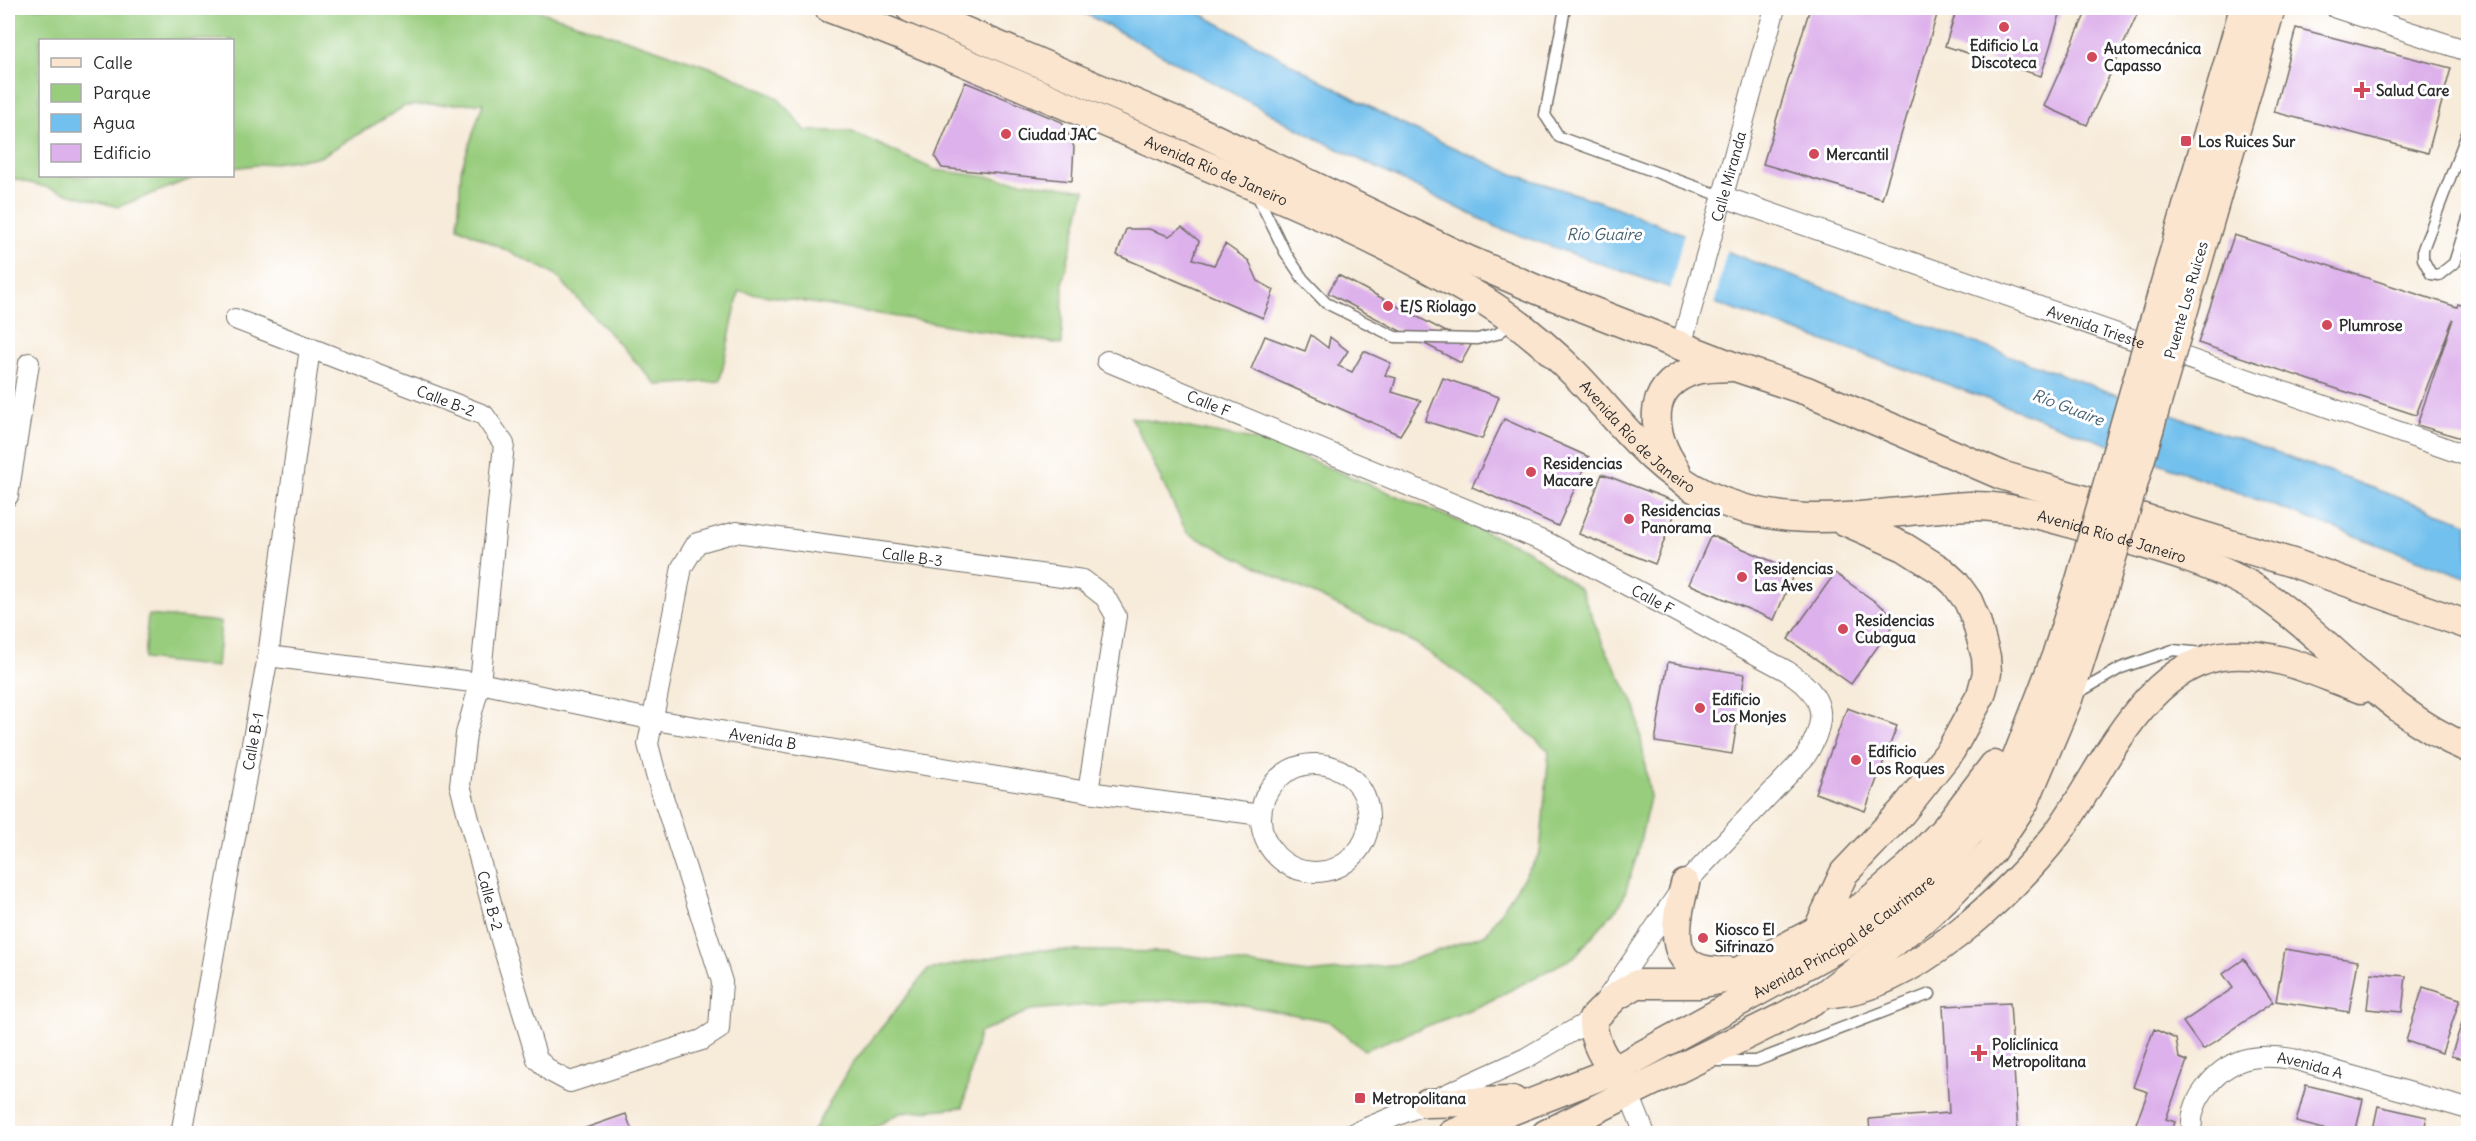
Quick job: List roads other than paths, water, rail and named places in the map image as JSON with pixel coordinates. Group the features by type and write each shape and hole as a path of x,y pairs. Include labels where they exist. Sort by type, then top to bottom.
{"main road":[{"name":"Avenida Río de Janeiro","path":"829,8 929,46 1252,184 1404,257 1478,297 1515,321 1578,377 1630,437 1682,479 1702,492 1759,513 1814,519 1840,519 1974,506 2024,513 2074,524 2180,558 2256,588 2283,607 2381,696 2440,737 2469,748"},
{"name":"Avenida Río de Janeiro","path":"910,8 1197,130 1476,264 1735,367 1868,416 2001,475 2296,564 2469,625"},
{"name":"Puente Los Ruices","path":"2090,588 2256,14"},
{"path":"1681,346 1655,413 1659,439 1666,456 1682,479"},
{"path":"1658,402 1670,386 1693,371 1735,367"},
{"path":"1817,931 1844,873 1902,812 1951,750 1981,695 1987,673 1984,649 1976,620 1968,601 1955,583 1904,547 1840,519"},
{"name":"Avenida Principal de Caurimare","path":"1546,1134 1694,1062 1825,994 1921,921 1991,852 2024,803 2068,699 2090,588"},
{"name":"Avenida Principal de Caurimare","path":"1452,1134 1613,1071 1846,943 1919,890 1980,823 2001,790 2034,717 2056,656 2090,588"},
{"path":"1825,994 1854,992 1884,981 1932,951 1981,914 2021,877 2057,834 2131,720 2151,694 2178,673 2229,655 2260,656 2286,661 2381,696"},
{"path":"1629,1094 1595,1040 1593,1019 1615,997 1637,984 1698,984 1724,979 1862,907 1910,866 1974,794 2016,729 2034,717"},
{"path":"1685,884 1675,933 1677,947 1684,960 1705,969 1742,970"},
{"path":"1490,1134 1607,1095 1629,1094"},
{"path":"1427,1103 1480,1103 1546,1098"}],"street":[{"name":"Calle Miranda","path":"1681,346 1775,8"},
{"path":"2336,8 2469,51"},
{"name":"Avenida Trieste","path":"1722,202 2469,456"},
{"name":"Calle B-2","path":"235,319 483,415 504,444 480,683 466,734 460,785 501,940 537,1059 551,1072 570,1082 702,1040 719,1029 722,1012 722,982 656,775 648,744 654,720"},
{"name":"Calle B-1","path":"181,1134 268,656 310,348"},
{"name":"Calle F","path":"1107,361 1550,544 1803,682 1816,696 1822,717 1817,737 1805,757 1685,884 1593,1019"},
{"path":"8,496 29,363"},
{"name":"Calle B-3","path":"654,720 682,567 697,543 736,532 1083,580 1106,597 1116,616 1088,792"},
{"name":"Avenida B","path":"268,656 480,683 654,720 1088,792 1261,815"},
{"path":"1314,765 1332,767 1348,775 1361,789 1369,815 1366,836 1352,858 1342,866 1321,872 1302,871 1287,865 1273,852 1263,835 1261,815 1268,792 1278,779 1287,773 1314,765"},
{"path":"1352,1134 1427,1103 1535,1053 1593,1019"},
{"name":"Avenida A","path":"2192,1134 2190,1123 2198,1098 2214,1075 2244,1059 2268,1055 2293,1059 2469,1109"},
{"path":"1629,1094 1646,1134"}],"lane":[{"path":"1566,8 1545,116 1559,137 1722,202"},
{"path":"2469,131 2423,249 2422,259 2431,274 2439,275 2454,264 2469,219"},
{"path":"1252,184 1285,252 1303,279 1326,303 1395,337 1476,339 1497,334 1515,321"},
{"path":"2068,699 2121,669 2173,650 2229,655"},
{"path":"1694,1062 1756,1061 1930,994"}],"water":[{"name":"Río Guaire","path":"1075,8 1190,8 1401,124 1513,174 1610,205 1756,263 2468,523 2468,578 1925,376 1501,229 1314,137"}],"place":[{"name":"Edificio La Discoteca","path":"2004,27"},
{"name":"Automecánica Capasso","path":"2092,57"},
{"name":"Salud Care","path":"2362,90"},
{"name":"Ciudad JAC","path":"1006,134"},
{"name":"Los Ruices Sur","path":"2186,141"},
{"name":"Mercantil","path":"1814,154"},
{"name":"E/S Ríolago","path":"1388,306"},
{"name":"Plumrose","path":"2327,325"},
{"name":"Residencias Macare","path":"1531,472"},
{"name":"Residencias Panorama","path":"1629,519"},
{"name":"Residencias Las Aves","path":"1742,577"},
{"name":"Residencias Cubagua","path":"1843,629"},
{"name":"Edificio Los Monjes","path":"1700,708"},
{"name":"Edificio Los Roques","path":"1856,760"},
{"name":"Kiosco El Sifrinazo","path":"1703,938"},
{"name":"Policlínica Metropolitana","path":"1979,1053"},
{"name":"Metropolitana","path":"1360,1098"}]}
